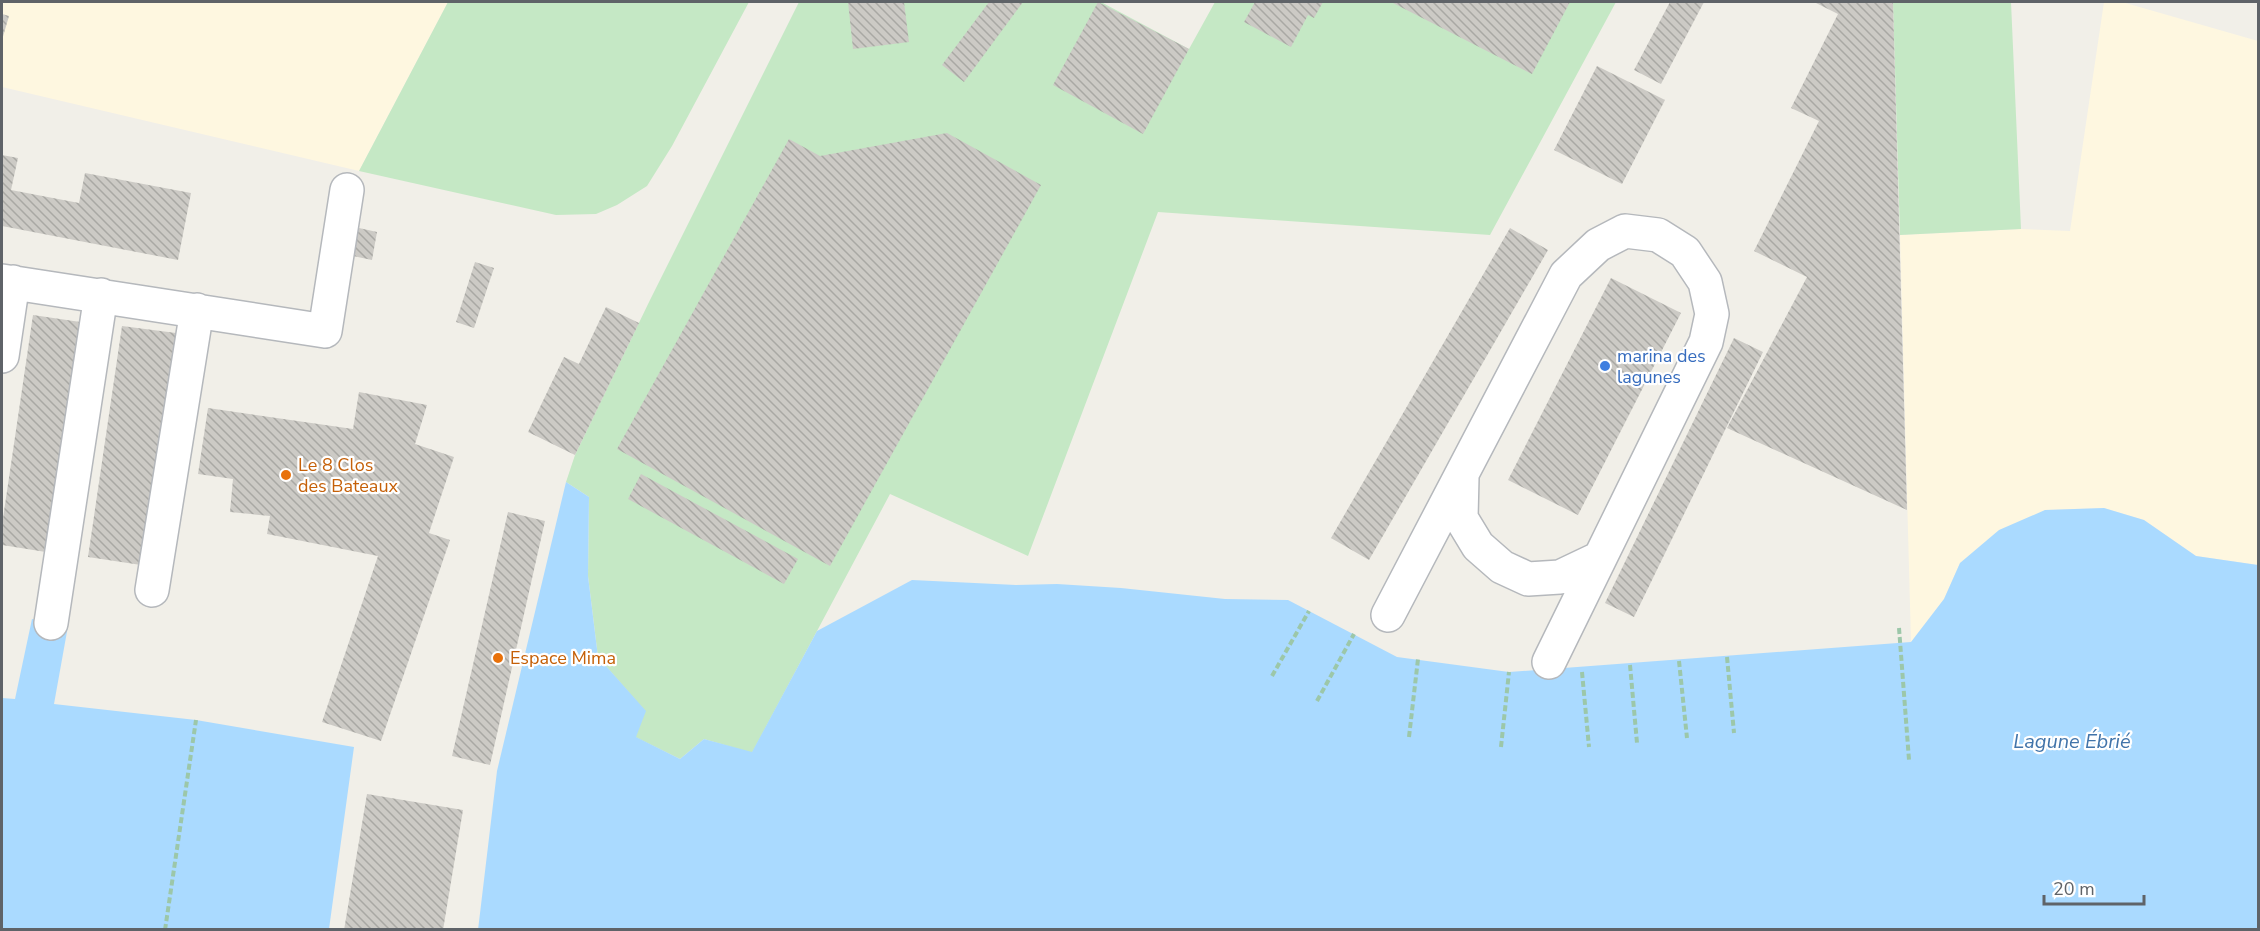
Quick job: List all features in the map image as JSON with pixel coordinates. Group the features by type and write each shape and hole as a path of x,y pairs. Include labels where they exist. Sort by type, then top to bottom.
{"lane":[{"path":"2,356 7,281 325,331 347,190"},
{"path":"1388,615 1566,275 1598,244 1624,231 1658,235 1685,252 1705,282 1712,314 1706,342 1549,662"},
{"path":"51,623 101,296"},
{"path":"152,590 196,310"},
{"path":"1462,476 1461,518 1478,546 1502,567 1528,579 1560,577 1600,558"}],"path":[{"path":"1272,676 1309,611"},
{"path":"1899,628 1909,760"},
{"path":"1317,700 1354,634"},
{"path":"1727,657 1734,733"},
{"path":"1409,737 1418,659"},
{"path":"1679,661 1686,738"},
{"path":"1630,664 1637,743"},
{"path":"1582,668 1589,747"},
{"path":"1501,747 1509,672"},
{"path":"165,930 196,720"}],"shaded area":[{"path":"2,2 448,2 359,171 2,87"},
{"path":"2104,2 2122,2 2258,41 2258,565 2196,556 2144,520 2104,508 2045,510 1960,563 1944,599 1911,642 1900,235 2021,229 2070,231"}],"green space":[{"path":"448,2 749,2 672,146 647,186 617,205 596,214 556,215 359,171"},
{"path":"799,2 1101,2 1189,49 1215,2 1616,2 1490,235 1158,212 1028,556 890,494 752,753 704,739 680,759 635,737 645,711 598,657 588,576 589,497 566,482 575,455 650,300"},
{"path":"1893,2 2011,2 2021,229 1900,235"}],"water":[{"name":"Lagune Ébrié","path":"566,482 589,497 588,576 598,657 646,711 636,737 680,759 704,739 752,752 817,631 912,580 1016,585 1057,584 1225,599 1288,600 1397,657 1509,672 1911,642 1944,599 1960,563 1999,530 2045,510 2104,508 2144,520 2196,556 2258,565 2258,929 478,930 497,771"},
{"path":"32,619 68,626 54,704 196,720 354,747 329,929 2,930 2,698 15,699"}],"building":[{"path":"848,2 904,2 909,42 853,49"},
{"path":"989,2 1023,2 964,82 942,65"},
{"path":"1098,2 1189,49 1143,134 1053,85"},
{"path":"1255,2 1323,2 1314,18 1308,15 1291,47 1244,22"},
{"path":"1391,2 1570,2 1532,74"},
{"path":"1670,2 1704,2 1661,84 1634,70"},
{"path":"1814,2 1893,2 1907,510 1727,428 1807,277 1754,251 1819,121 1791,108 1838,14"},
{"path":"2,14 9,16 2,40"},
{"path":"1597,66 1665,100 1622,184 1554,150"},
{"path":"947,133 1041,185 830,566 617,449 789,139 820,156"},
{"path":"2,155 18,158 11,190 79,203 85,173 191,193 178,260 2,226"},
{"path":"359,228 377,232 372,260 353,256"},
{"path":"1510,228 1548,250 1369,560 1331,538"},
{"path":"475,262 494,268 474,328 456,322"},
{"path":"1611,278 1681,313 1578,515 1508,480"},
{"path":"606,307 639,323 575,455 528,432 564,357 579,364"},
{"path":"33,315 87,323 52,553 2,545 2,525"},
{"path":"122,326 176,333 141,565 88,557"},
{"path":"1734,338 1763,352 1634,617 1605,603"},
{"path":"359,392 427,405 415,444 454,457 429,533 450,540 381,741 322,722 378,556 267,534 270,516 230,512 233,479 198,474 208,408 353,429"},
{"path":"641,474 798,559 784,584 628,499"},
{"path":"508,512 545,521 490,765 452,756"},
{"path":"367,794 463,810 443,930 344,930"}],"place":[{"name":"marina des lagunes","path":"1605,366"},
{"name":"Le 8 Clos des Bateaux","path":"286,475"},
{"name":"Espace Mima","path":"498,658"}]}
